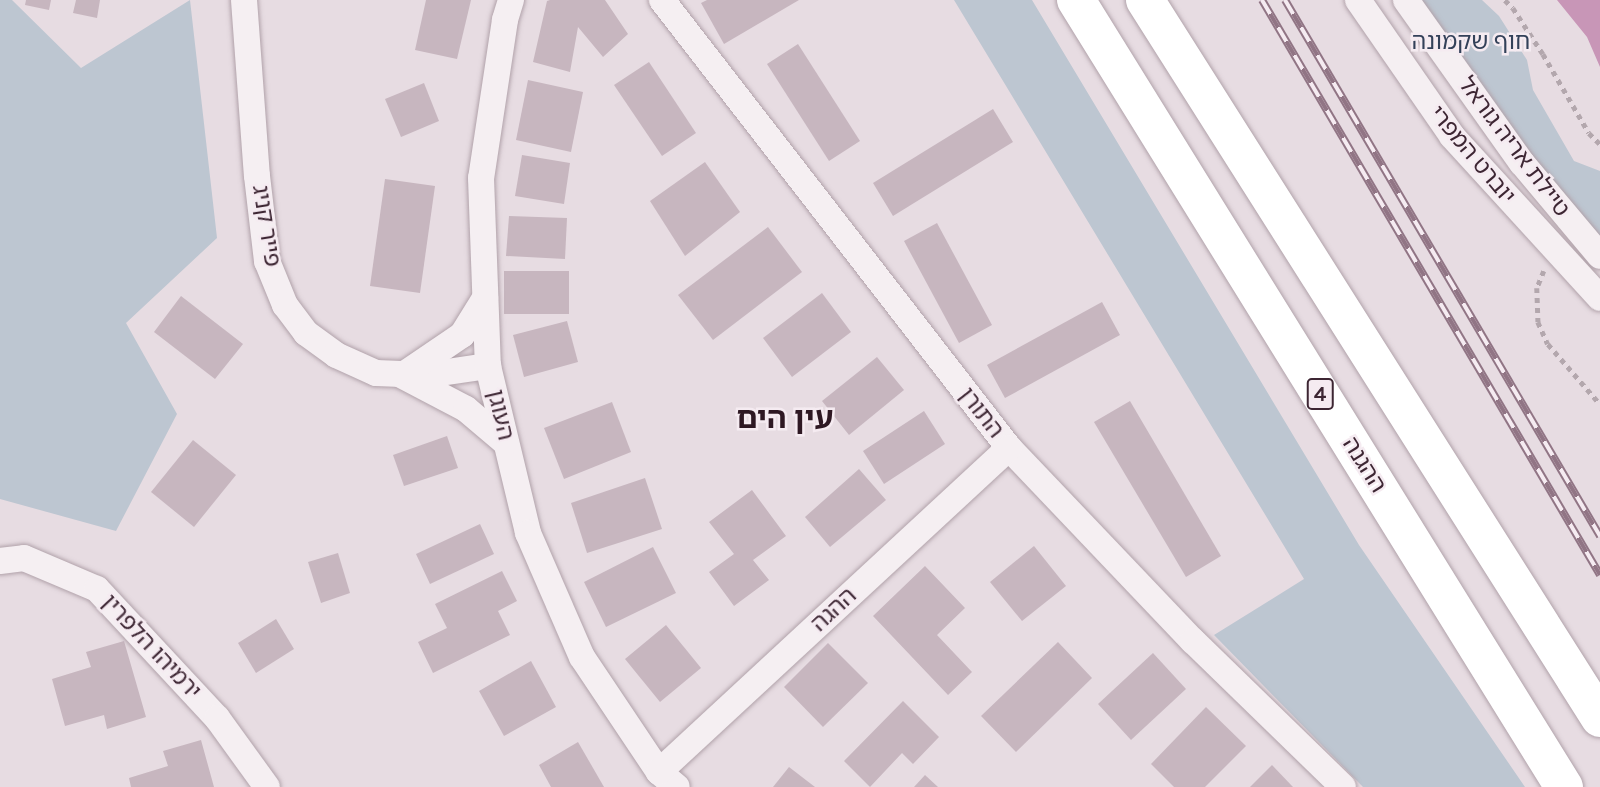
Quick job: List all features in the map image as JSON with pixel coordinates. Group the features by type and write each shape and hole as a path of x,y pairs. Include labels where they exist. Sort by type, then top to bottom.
{"highway":[{"name":"ההגנה","path":"1076,0 1564,787"},
{"path":"1145,0 1600,718"}],"street":[{"name":"פייר קניג","path":"244,0 257,176 268,261 285,305 306,334 336,355 376,373 401,375 488,366"},
{"name":"העוגן","path":"511,0 505,20 481,178 488,366 528,533 582,657 668,779"},
{"name":"התורן","path":"662,0 1009,448 1193,641 1343,787"},
{"name":"יוברט המפרי","path":"1358,0 1452,136 1556,253 1600,298"},
{"name":"טיילת אריה גוראל","path":"1406,0 1522,163 1600,256"},
{"path":"401,375 424,363 462,335 485,296"},
{"path":"401,375 466,409 506,443"},
{"name":"ההגה","path":"668,779 1009,448"},
{"name":"ירמיהו הלפרין","path":"0,561 24,558 97,589 217,718 267,787"}],"path":[{"path":"1505,0 1544,54 1589,133 1600,144"},
{"path":"1556,253 1542,273 1537,288 1538,322 1548,344 1600,404"}],"green space":[{"path":"0,0 12,0 81,68 190,0 217,238 126,323 177,414 116,531 0,499"},
{"path":"954,0 1032,0 1359,545 1525,787 1363,787 1214,635 1304,579"},
{"name":"חוף שקמונה","path":"1394,0 1482,0 1499,16 1527,60 1533,90 1574,161 1600,171 1600,264"}],"shaded area":[{"path":"1557,0 1600,0 1600,67 1587,37"}],"building":[{"path":"26,0 51,0 49,10 25,5"},
{"path":"76,0 100,0 97,18 73,13"},
{"path":"426,0 471,0 457,59 415,50"},
{"path":"605,0 628,34 603,57 578,27 570,72 533,62 547,1"},
{"path":"707,0 799,0 724,44 701,3"},
{"path":"798,44 860,141 829,161 767,64"},
{"path":"649,62 696,133 662,156 614,85"},
{"path":"528,80 583,92 571,152 516,140"},
{"path":"424,83 439,121 401,137 385,99"},
{"path":"993,109 1013,142 893,216 873,183"},
{"path":"522,155 570,163 564,204 515,196"},
{"path":"705,162 740,212 685,256 650,201"},
{"path":"385,179 435,186 420,293 370,286"},
{"path":"509,216 567,218 565,259 506,256"},
{"path":"937,223 992,325 959,343 904,241"},
{"path":"768,227 802,272 713,340 678,295"},
{"path":"504,271 569,271 569,314 504,314"},
{"path":"822,293 851,332 792,377 763,338"},
{"path":"181,296 243,344 215,379 154,332"},
{"path":"1102,302 1120,335 1005,398 987,365"},
{"path":"567,321 578,362 524,377 513,335"},
{"path":"877,357 904,390 849,435 822,401"},
{"path":"1130,401 1221,556 1186,577 1094,422"},
{"path":"612,402 631,452 564,479 544,428"},
{"path":"924,411 945,444 884,484 863,451"},
{"path":"447,436 458,468 404,486 393,455"},
{"path":"193,440 236,475 194,527 151,492"},
{"path":"859,469 886,500 830,547 805,517"},
{"path":"645,478 662,529 587,553 571,503"},
{"path":"752,490 786,536 753,560 769,580 734,606 709,572 734,554 709,522"},
{"path":"480,524 494,554 430,584 416,554"},
{"path":"1034,546 1066,586 1022,621 990,582"},
{"path":"653,547 676,593 606,627 584,582"},
{"path":"338,553 350,593 321,603 308,562"},
{"path":"925,566 965,608 937,635 972,672 948,695 873,616"},
{"path":"502,571 517,601 498,611 510,635 433,673 418,642 447,628 435,604"},
{"path":"276,619 294,649 256,673 238,643"},
{"path":"666,625 701,668 660,702 625,659"},
{"path":"124,641 146,717 107,729 104,715 65,726 52,679 91,667 86,652"},
{"path":"1058,642 1092,678 1016,752 981,716"},
{"path":"828,643 868,683 823,727 784,687"},
{"path":"1153,653 1186,689 1131,740 1098,704"},
{"path":"531,661 556,707 504,736 479,691"},
{"path":"903,701 939,737 913,764 902,753 870,787 844,761"},
{"path":"1206,707 1246,746 1205,787 1174,787 1151,764"},
{"path":"201,740 214,787 131,787 129,778 168,766 163,751"},
{"path":"578,742 604,787 551,787 539,765"},
{"path":"1272,765 1293,787 1250,787"},
{"path":"789,767 815,787 773,787"},
{"path":"925,775 938,787 914,787"}],"railway":[{"path":"1262,0 1600,575"},
{"path":"1285,0 1600,536"}],"district":[{"name":"עין הים","path":"785,418"}]}
